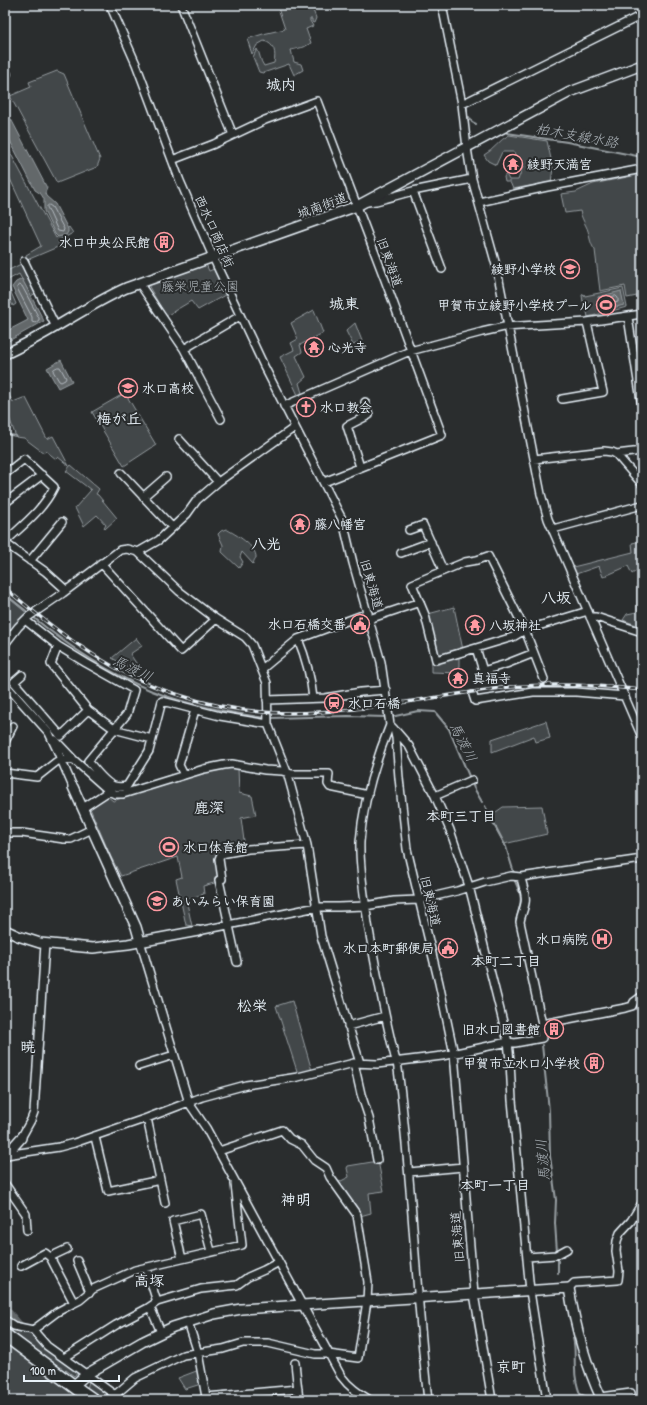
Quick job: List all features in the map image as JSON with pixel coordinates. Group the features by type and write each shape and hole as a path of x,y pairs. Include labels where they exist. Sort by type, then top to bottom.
{"highway":[{"path":"5,1335 93,1400"}],"street":[{"name":"西水口商店街","path":"110,5 136,64 172,160 240,316 284,406 324,482"},
{"path":"172,160 233,135 181,5"},
{"path":"442,5 462,104 472,179 494,258 509,327 540,494 553,529 642,737"},
{"path":"462,104 642,15"},
{"name":"城南街道","path":"5,354 112,295 140,283 214,258 366,202 570,92 642,65"},
{"name":"旧東海道","path":"233,135 266,120 317,101 442,435 324,482 343,520 353,563 381,662 391,722 396,738 407,849 439,983 454,1054 474,1294 492,1400"},
{"path":"479,202 547,187 642,169"},
{"path":"366,202 472,179"},
{"path":"413,191 442,269"},
{"path":"24,261 51,317 54,328"},
{"path":"140,283 184,349 221,419"},
{"path":"284,406 410,351 482,332 509,327 587,322 642,314"},
{"path":"184,349 240,316"},
{"path":"628,317 642,407"},
{"path":"566,396 603,392 587,322"},
{"path":"360,467 347,426 369,415 365,402"},
{"path":"138,552 160,540 187,514 197,500 218,482 295,427"},
{"path":"179,439 218,482"},
{"path":"534,459 604,451 612,452 616,454 642,484"},
{"path":"616,454 642,451"},
{"path":"5,474 24,459 54,487 48,500 40,510 5,543 46,572 66,590"},
{"path":"120,473 172,527"},
{"path":"5,503 42,475"},
{"path":"143,497 166,477"},
{"path":"553,529 642,505"},
{"path":"30,561 62,522"},
{"path":"409,530 424,524 443,570"},
{"path":"401,553 431,542"},
{"path":"5,644 28,617 101,563 120,550 127,549 138,552 179,591 216,619 245,637 252,645 267,683 268,724 287,772 307,846 321,936 348,1026 357,1063 361,1094 369,1118 377,1160"},
{"path":"544,678 525,630 488,556 443,570 412,584 425,615 436,660 513,637 525,630 589,614 642,632"},
{"path":"101,563 181,652 216,619"},
{"path":"262,669 298,639 369,616 420,602"},
{"path":"28,617 58,646 134,690 127,714 88,761 106,781 113,786 126,786 149,751 162,701 220,716 268,724"},
{"path":"298,639 312,682 313,698"},
{"path":"58,646 51,664 88,710 114,729 152,739"},
{"path":"476,648 483,671 534,653"},
{"path":"22,675 14,682 61,736 88,710"},
{"path":"5,684 74,760 109,791 115,794 123,794 184,775 232,764 265,770 282,771 292,774 329,774 328,784 330,787 368,794"},
{"path":"267,700 325,698 361,692 386,690"},
{"path":"473,695 475,701 533,692 576,692 624,696"},
{"path":"184,775 179,765 195,710"},
{"path":"391,722 380,749 368,794 360,844 366,906 385,1016 396,1061 409,1172 418,1298 428,1400"},
{"path":"391,722 409,746 435,796 450,830 469,886 508,1042 530,1291 547,1400"},
{"path":"5,742 13,726"},
{"path":"49,733 136,927 189,1103 206,1128 341,1376 348,1386 370,1400"},
{"path":"5,773 37,777 61,759 74,760"},
{"path":"435,796 471,780"},
{"path":"83,808 109,791"},
{"path":"5,832 64,839 71,838 92,829"},
{"path":"237,962 219,880 222,879 219,859 221,854 252,848 307,846"},
{"path":"5,930 18,936 45,944 102,948 198,931 317,907 366,906 394,901 418,900 512,876 521,877 642,859"},
{"path":"6,1155 59,1147 95,1137 202,1097 228,1090 298,1077 357,1063 377,1064 454,1054 508,1042 515,1043 542,1038 540,1028 542,1024 520,922 525,903 521,877"},
{"path":"6,1155 21,1138 32,1120 34,1112 45,944"},
{"path":"542,1024 625,1008 632,1006 634,1002 642,996"},
{"path":"348,1026 385,1016"},
{"path":"139,1066 174,1054"},
{"path":"147,1118 165,1203"},
{"path":"115,1395 135,1378 183,1355 223,1349 243,1343 268,1342 314,1354 328,1354 358,1358 367,1301 368,1277 357,1215 326,1168 314,1160 302,1144 290,1139 282,1130 218,1151"},
{"path":"95,1137 108,1191 160,1180"},
{"path":"409,1172 463,1167"},
{"path":"32,1330 93,1289 135,1270 242,1245 235,1181"},
{"path":"5,1184 26,1214 27,1230"},
{"path":"73,1386 87,1374 161,1332 214,1314 241,1309 569,1288 574,1283 618,1280 619,1271 616,1251 617,1241 620,1233 631,1221 642,1203"},
{"path":"182,1258 173,1221 201,1214 211,1252"},
{"path":"50,1257 67,1249"},
{"path":"527,1257 558,1254 566,1249"},
{"path":"21,1266 45,1254 50,1257 74,1303"},
{"path":"77,1262 90,1292"},
{"path":"64,1358 157,1302 201,1289 237,1285 248,1277 279,1262"},
{"path":"146,1267 157,1302"},
{"path":"569,1288 580,1338 588,1364 602,1399 631,1393"},
{"path":"150,1307 161,1332"},
{"path":"5,1320 14,1326 32,1330 47,1346 122,1400"},
{"path":"188,1322 198,1353 204,1399 237,1398 298,1389"},
{"path":"295,1363 299,1400"}],"green space":[{"path":"277,5 305,5 305,8 311,5 316,18 314,23 312,22 312,19 310,19 313,26 306,29 311,43 304,47 291,50 294,62 301,64 303,70 294,75 289,64 263,73 259,72 253,57 257,49 264,66 274,63 274,49 268,42 264,41 257,45 252,54 247,39 285,29"},
{"path":"57,71 64,74 100,159 97,167 57,183 10,96 31,87 29,82"},
{"path":"509,135 547,141 553,168 551,182 513,189 510,182 505,182 504,177 506,174 509,180 518,180 523,166 516,160 514,152 502,152 496,165 488,161 484,155"},
{"path":"5,143 56,238 69,227 73,233 58,241 60,246 27,260 26,255 41,246 5,168"},
{"path":"642,174 642,295 627,298 625,286 600,291 595,250 580,211 565,213 561,194 576,192 593,184"},
{"path":"21,264 36,293 31,296 19,274 6,281 16,304 13,306 5,290 5,272"},
{"name":"藤栄児童公園","path":"206,264 209,271 214,269 225,295 198,310 191,301 166,316 148,285"},
{"name":"甲賀市立綾野小学校プール","path":"623,288 627,307 588,317 582,295 584,294 585,296"},
{"path":"314,310 323,333 300,345 302,352 296,356 306,377 299,383 302,393 298,395 280,357 294,350 291,343 298,339 291,323"},
{"path":"355,323 362,341 353,345 346,331"},
{"path":"7,392 13,402 26,398 47,439 53,436 69,466 58,457 56,459 46,451 44,453 24,438 16,437 5,406 5,393"},
{"path":"125,393 156,445 124,466 92,412"},
{"path":"71,465 99,489 96,494 117,518 105,529 104,528 106,525 97,515 84,526 75,508 91,490 66,471"},
{"path":"226,529 245,541 253,549 256,558 253,564 242,552 240,557 243,562 239,568 222,552 223,545 218,534"},
{"path":"642,541 642,567 632,574 628,566 603,577 599,566 576,574 573,567 633,552 632,543"},
{"path":"642,582 642,627 623,620 627,614 637,612 637,584"},
{"path":"5,595 29,615 5,642"},
{"path":"454,607 463,650 439,657 437,656 428,614"},
{"path":"136,638 142,646 130,654 138,666 133,670 112,658"},
{"path":"459,655 459,673 431,672 431,663"},
{"path":"546,721 550,738 536,742 534,736 492,752 492,739"},
{"name":"水口体育館","path":"226,767 238,768 239,793 252,796 256,815 241,818 244,841 239,846 224,849 216,856 220,875 216,877 218,882 203,886 204,894 186,899 192,926 186,925 176,879 182,877 178,857 121,876 89,806 106,795 113,801 209,769"},
{"path":"542,806 547,834 504,844 489,817 503,807"},
{"path":"292,1001 312,1071 300,1074 297,1071 276,1006"},
{"path":"378,1161 384,1191 369,1193 371,1213 360,1216 337,1183 349,1177 348,1166"},
{"path":"5,1324 18,1331 26,1331 32,1334 79,1372 74,1376 66,1370 64,1372 5,1326"},
{"path":"5,1342 83,1400 15,1400 5,1397"},
{"path":"199,1370 201,1384 185,1389 178,1378"},
{"path":"91,1379 120,1400 104,1400 87,1389"}],"water":[{"path":"5,114 11,119 47,188 45,193 46,196 55,204 68,229 66,235 58,237 55,234 44,211 44,199 41,194 35,190 5,131"},
{"path":"22,279 44,321 5,343 5,332 28,320 12,287 16,282"},
{"path":"621,291 624,305 601,311 598,297"},
{"path":"61,360 72,381 58,388 47,368"}],"waterway":[{"path":"469,117 472,122 476,124"},
{"name":"柏木支線水路","path":"507,133 567,142 642,157"},
{"path":"5,434 16,436"},
{"name":"馬渡川","path":"10,598 30,614"},
{"name":"馬渡川","path":"33,617 75,649 105,668 152,691 222,711 265,718"},
{"name":"馬渡川","path":"391,717 418,711 435,712 449,729 474,788 482,802"},
{"name":"馬渡川","path":"271,718 348,716 386,717"},
{"name":"馬渡川","path":"485,806 506,847 514,873"},
{"name":"馬渡川","path":"515,881 521,897 516,921"},
{"name":"馬渡川","path":"542,1045 549,1110 550,1156 556,1200 555,1223 557,1252"},
{"name":"馬渡川","path":"558,1256 558,1273"},
{"path":"5,1308 19,1324"},
{"name":"馬渡川","path":"573,1338 575,1349 576,1382 580,1394 593,1400"}],"railway":[{"path":"5,588 74,642 131,676 179,695 206,703 234,708 261,712 289,713 344,710 483,690 543,685 576,685 642,690"}],"place":[{"name":"綾野天満宮","path":"513,164"},
{"name":"水口中央公民館","path":"164,242"},
{"name":"綾野小学校","path":"570,269"},
{"name":"甲賀市立綾野小学校プール","path":"606,305"},
{"name":"心光寺","path":"314,347"},
{"name":"水口高校","path":"128,388"},
{"name":"水口教会","path":"306,407"},
{"name":"藤八幡宮","path":"300,524"},
{"name":"水口石橋交番","path":"360,624"},
{"name":"八坂神社","path":"475,625"},
{"name":"真福寺","path":"458,678"},
{"name":"水口石橋","path":"334,703"},
{"name":"水口体育館","path":"169,847"},
{"name":"あいみらい保育園","path":"157,901"},
{"name":"水口病院","path":"602,939"},
{"name":"水口本町郵便局","path":"448,948"},
{"name":"旧水口図書館","path":"554,1029"},
{"name":"甲賀市立水口小学校","path":"594,1063"}],"district":[{"name":"城内","path":"281,84"},
{"name":"城東","path":"344,303"},
{"name":"梅が丘","path":"119,418"},
{"name":"八光","path":"266,543"},
{"name":"八坂","path":"556,597"},
{"name":"鹿深","path":"209,807"},
{"name":"本町三丁目","path":"461,815"},
{"name":"本町二丁目","path":"506,960"},
{"name":"松栄","path":"252,1005"},
{"name":"暁","path":"28,1046"},
{"name":"本町一丁目","path":"495,1184"},
{"name":"神明","path":"296,1199"},
{"name":"高塚","path":"149,1280"},
{"name":"京町","path":"511,1366"}]}
